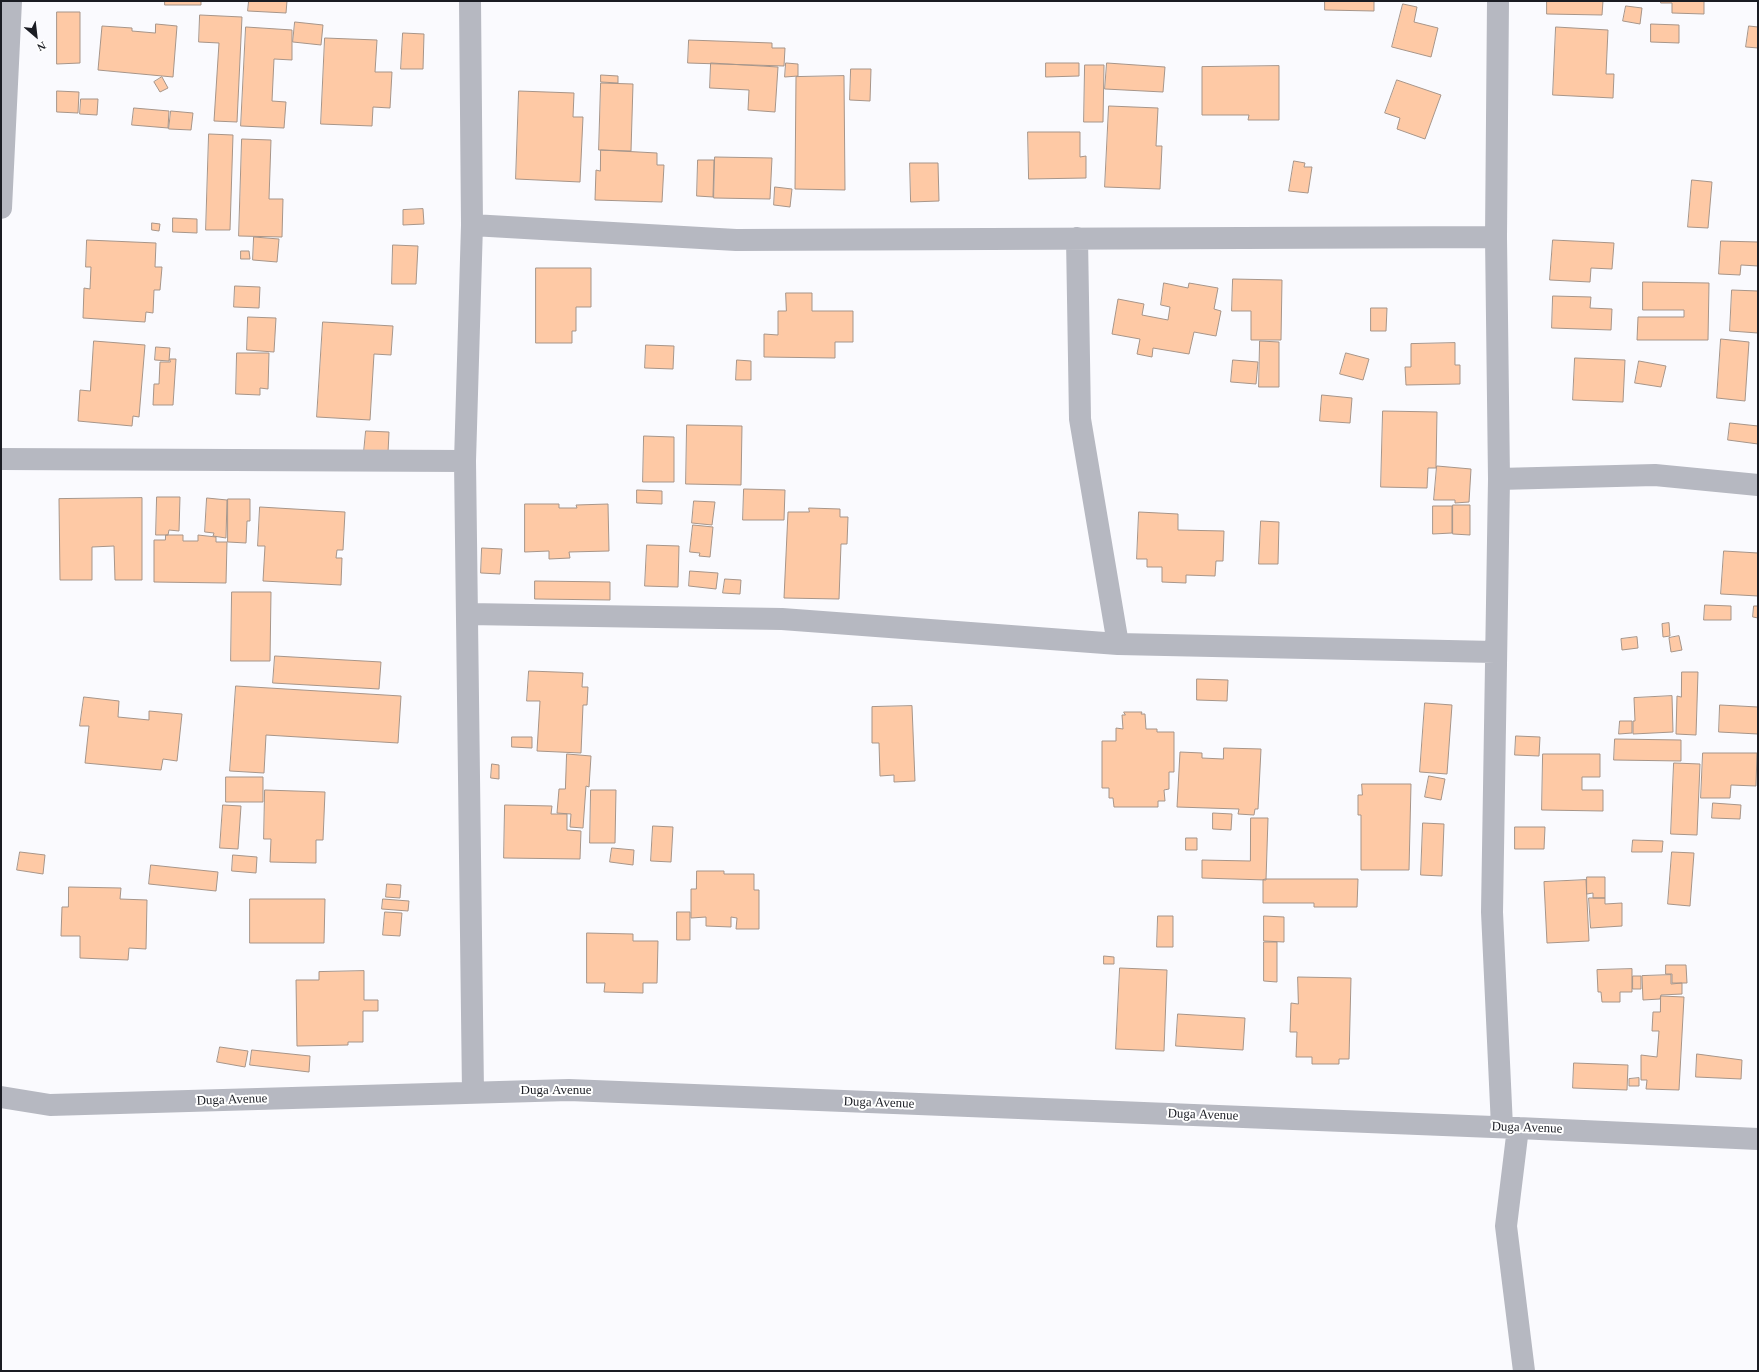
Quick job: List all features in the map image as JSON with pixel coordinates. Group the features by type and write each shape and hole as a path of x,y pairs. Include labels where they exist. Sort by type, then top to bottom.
{"street":[{"path":"1,208 10,1"},
{"path":"470,1 472,225 465,461 473,1092"},
{"path":"1498,1 1496,237 1499,479 1495,652 1492,912 1510,1127 1506,1226 1524,1371"},
{"path":"472,225 736,240 1496,237"},
{"path":"1077,238 1080,419 1118,644"},
{"path":"1,459 465,461"},
{"path":"1499,479 1655,475 1758,485"},
{"path":"468,614 782,619 1118,644 1495,652"},
{"name":"Duga Avenue","path":"1,1097 50,1105 569,1090 1510,1127 1758,1139"}],"building":[{"path":"165,1 201,1 201,5 165,5"},
{"path":"249,1 287,1 286,13 248,11"},
{"path":"1325,1 1374,1 1374,11 1325,10"},
{"path":"1547,1 1603,1 1602,15 1547,14"},
{"path":"1661,1 1704,1 1704,14 1672,13 1672,3 1661,3"},
{"path":"1403,4 1417,7 1414,22 1438,28 1431,57 1392,47"},
{"path":"1626,6 1642,8 1640,24 1623,21"},
{"path":"57,12 80,12 80,63 57,64"},
{"path":"200,15 242,17 237,122 214,121 219,43 199,42"},
{"path":"295,22 323,25 321,45 293,42"},
{"path":"156,24 177,26 173,77 98,70 102,26 132,28 132,31 155,33"},
{"path":"1651,24 1679,25 1679,43 1651,42"},
{"path":"1749,26 1758,27 1758,48 1746,47"},
{"path":"246,27 292,30 292,60 274,59 272,101 286,102 284,128 241,126"},
{"path":"1556,27 1608,30 1606,74 1614,74 1613,98 1553,95"},
{"path":"403,33 424,34 423,69 401,69"},
{"path":"325,38 377,40 375,72 392,72 390,108 373,107 372,126 321,124"},
{"path":"689,40 772,43 772,48 785,48 784,66 688,63"},
{"path":"711,63 778,67 775,112 748,110 749,90 710,88"},
{"path":"786,63 798,64 798,76 785,77"},
{"path":"1046,63 1079,63 1079,76 1046,77"},
{"path":"1107,63 1165,67 1163,92 1105,89"},
{"path":"1085,65 1104,65 1103,122 1084,122"},
{"path":"1279,66 1279,120 1248,120 1249,115 1202,115 1202,67"},
{"path":"851,69 871,69 870,101 850,100"},
{"path":"601,75 618,76 618,83 601,82"},
{"path":"844,76 845,190 795,189 796,77"},
{"path":"162,77 168,88 160,92 154,82"},
{"path":"1397,80 1441,95 1425,139 1397,129 1400,118 1385,113"},
{"path":"601,83 633,84 631,151 599,150"},
{"path":"57,91 79,92 78,113 57,112"},
{"path":"519,91 574,93 573,117 583,117 580,182 516,179"},
{"path":"81,99 98,99 97,115 80,114"},
{"path":"1109,106 1158,108 1156,146 1162,146 1160,189 1105,187"},
{"path":"134,108 169,111 168,128 132,125"},
{"path":"171,111 193,113 191,130 169,129"},
{"path":"1028,132 1080,132 1080,157 1086,156 1086,178 1029,179"},
{"path":"209,134 233,135 230,230 206,230"},
{"path":"242,139 271,140 269,199 283,199 282,237 239,236"},
{"path":"601,150 657,153 657,165 664,165 662,202 595,200 596,170 600,171"},
{"path":"715,157 772,158 770,199 714,198"},
{"path":"698,160 714,160 713,197 697,196"},
{"path":"1294,161 1305,163 1304,167 1312,167 1308,193 1289,191"},
{"path":"910,163 938,163 939,201 911,202"},
{"path":"1692,180 1712,182 1708,228 1688,227"},
{"path":"775,187 792,189 790,207 774,205"},
{"path":"423,209 424,224 403,225 403,210"},
{"path":"173,218 197,219 197,233 173,232"},
{"path":"152,223 160,224 159,231 152,230"},
{"path":"254,237 279,239 277,262 253,260"},
{"path":"87,240 156,243 155,267 162,267 160,290 154,290 153,313 146,312 145,322 83,318 84,288 90,289 91,267 86,267"},
{"path":"1553,240 1614,243 1612,269 1591,268 1590,282 1550,280"},
{"path":"1721,241 1758,242 1758,266 1741,265 1740,275 1719,274"},
{"path":"393,245 418,246 416,284 392,284"},
{"path":"241,251 249,251 250,259 241,259"},
{"path":"536,268 591,268 591,307 576,307 576,331 572,331 572,343 536,343"},
{"path":"1233,279 1282,280 1281,340 1251,340 1251,311 1232,311"},
{"path":"1643,282 1709,283 1708,340 1637,340 1638,317 1684,317 1684,310 1643,310"},
{"path":"1164,283 1188,288 1189,283 1218,288 1214,309 1221,311 1216,336 1194,332 1189,354 1153,348 1152,357 1137,354 1140,339 1112,334 1118,299 1144,304 1142,315 1168,320 1170,307 1161,305"},
{"path":"235,286 260,287 259,308 234,307"},
{"path":"1732,290 1758,291 1758,333 1730,331"},
{"path":"786,293 812,293 812,311 853,311 853,342 835,342 835,358 764,357 764,334 778,335 778,311 786,311"},
{"path":"1553,296 1591,297 1590,308 1612,309 1611,330 1552,328"},
{"path":"1371,308 1387,308 1386,331 1371,331"},
{"path":"248,317 276,318 274,352 247,350"},
{"path":"323,322 393,326 391,355 374,354 370,420 317,417"},
{"path":"1721,339 1749,342 1745,401 1717,398"},
{"path":"94,341 145,345 139,417 133,416 132,426 78,421 80,390 90,391"},
{"path":"1260,341 1279,342 1279,387 1259,387"},
{"path":"1455,343 1455,365 1460,365 1460,384 1406,385 1405,367 1411,367 1411,344"},
{"path":"646,345 674,346 673,369 645,368"},
{"path":"156,347 170,348 169,361 155,360"},
{"path":"237,353 269,353 268,389 260,388 260,395 236,394"},
{"path":"1346,353 1369,359 1363,380 1340,374"},
{"path":"1575,358 1625,360 1623,402 1573,400"},
{"path":"170,359 176,359 173,405 153,405 154,384 159,384 160,362 170,362"},
{"path":"737,360 751,361 751,380 736,380"},
{"path":"1233,360 1258,362 1256,384 1231,382"},
{"path":"1639,361 1666,366 1661,387 1635,383"},
{"path":"1322,395 1352,398 1350,423 1320,421"},
{"path":"1383,411 1437,412 1436,468 1428,468 1427,488 1381,487"},
{"path":"1730,423 1758,426 1758,444 1728,440"},
{"path":"687,425 742,426 741,485 686,484"},
{"path":"366,431 389,432 388,453 364,452"},
{"path":"644,436 674,437 674,482 643,482"},
{"path":"1437,466 1471,469 1469,502 1455,503 1455,500 1434,500"},
{"path":"744,489 785,490 784,520 743,520"},
{"path":"637,490 662,491 662,504 637,503"},
{"path":"157,497 180,497 179,531 169,530 168,535 156,535"},
{"path":"142,498 142,580 115,580 114,546 92,547 92,580 60,580 59,499"},
{"path":"207,498 227,500 226,538 213,536 214,533 205,532"},
{"path":"228,499 250,499 250,521 247,521 246,543 228,542"},
{"path":"694,501 715,502 712,525 692,523"},
{"path":"525,504 559,504 559,508 577,508 576,505 608,504 609,551 569,552 570,558 549,559 549,551 525,552"},
{"path":"1453,505 1470,505 1470,535 1453,534"},
{"path":"1433,506 1452,506 1452,533 1433,534"},
{"path":"260,507 345,512 343,550 337,550 336,558 342,558 341,585 263,581 265,546 258,546"},
{"path":"809,508 840,509 840,517 848,517 847,544 841,544 839,599 784,598 788,512 809,512"},
{"path":"1139,512 1178,514 1178,530 1224,531 1223,561 1216,561 1215,576 1186,575 1186,583 1162,582 1162,567 1147,567 1147,559 1137,559"},
{"path":"1261,521 1279,522 1278,564 1259,564"},
{"path":"693,525 713,527 710,557 699,556 700,553 690,552"},
{"path":"166,535 183,535 183,541 198,541 198,535 216,537 216,542 227,542 226,583 154,582 154,540 165,540"},
{"path":"647,545 679,546 678,587 645,586"},
{"path":"482,548 502,549 500,574 481,573"},
{"path":"1724,551 1758,553 1758,596 1721,594"},
{"path":"690,571 718,573 716,589 689,586"},
{"path":"725,579 741,580 740,594 723,593"},
{"path":"535,581 610,582 610,600 535,599"},
{"path":"232,592 271,592 270,661 231,661"},
{"path":"1705,605 1731,606 1731,620 1704,620"},
{"path":"1754,606 1758,606 1758,618 1753,617"},
{"path":"1669,623 1670,636 1663,637 1662,624"},
{"path":"1679,636 1682,650 1671,652 1669,638"},
{"path":"1637,637 1638,648 1622,650 1621,639"},
{"path":"275,656 381,662 379,689 273,683"},
{"path":"529,671 583,673 582,687 588,687 587,705 583,705 581,753 537,751 540,701 527,701"},
{"path":"1682,672 1698,672 1696,735 1676,734 1677,696 1681,697"},
{"path":"1197,679 1228,680 1227,701 1197,700"},
{"path":"236,686 401,696 398,743 266,735 264,773 230,771"},
{"path":"1672,696 1673,732 1633,734 1633,721 1635,721 1634,698"},
{"path":"84,697 119,701 118,717 149,720 149,711 182,714 177,761 163,759 161,770 85,763 89,726 80,726"},
{"path":"1425,703 1452,705 1447,774 1420,772"},
{"path":"1720,705 1758,707 1758,734 1719,732"},
{"path":"912,706 915,781 894,782 894,775 880,776 879,743 872,743 872,707"},
{"path":"1124,712 1142,712 1141,714 1145,714 1146,729 1157,729 1157,732 1174,732 1174,772 1169,772 1169,789 1164,790 1165,801 1158,801 1158,807 1114,807 1113,798 1109,798 1109,788 1102,788 1102,741 1116,741 1116,728 1123,729 1122,715 1125,715"},
{"path":"1620,721 1632,721 1632,733 1619,734"},
{"path":"1516,736 1540,737 1539,756 1515,755"},
{"path":"512,737 532,737 532,748 512,747"},
{"path":"1615,739 1681,740 1681,761 1614,760"},
{"path":"1224,748 1261,749 1258,809 1255,809 1254,815 1238,814 1239,809 1177,807 1180,752 1202,753 1202,758 1223,759"},
{"path":"1703,753 1757,753 1756,786 1731,785 1730,798 1701,798"},
{"path":"567,754 591,756 589,787 586,786 583,828 570,827 571,814 557,813 559,789 565,789"},
{"path":"1543,754 1600,754 1600,777 1582,777 1582,790 1603,790 1603,811 1542,810"},
{"path":"1674,763 1700,764 1697,835 1671,834"},
{"path":"492,764 499,765 499,779 491,778"},
{"path":"1429,776 1445,779 1441,800 1425,797"},
{"path":"226,777 263,777 263,802 226,802"},
{"path":"1362,784 1411,784 1409,870 1361,870 1361,815 1358,815 1358,795 1362,795"},
{"path":"265,790 325,792 323,840 316,840 316,863 270,862 271,839 264,839"},
{"path":"591,790 616,790 615,843 590,843"},
{"path":"1713,803 1741,805 1740,819 1712,818"},
{"path":"223,805 241,806 238,849 220,848"},
{"path":"505,805 552,806 551,814 567,814 567,830 581,831 580,859 504,858"},
{"path":"1213,813 1232,814 1231,830 1213,829"},
{"path":"1251,818 1268,818 1266,880 1202,878 1202,860 1250,861"},
{"path":"1423,823 1444,824 1442,876 1421,875"},
{"path":"653,826 673,827 671,862 651,861"},
{"path":"1515,827 1545,827 1544,849 1515,849"},
{"path":"1186,838 1197,838 1197,850 1186,850"},
{"path":"1633,840 1663,841 1662,852 1632,852"},
{"path":"612,848 634,850 633,865 610,862"},
{"path":"20,852 45,855 43,874 17,870"},
{"path":"1672,852 1694,853 1690,906 1668,904"},
{"path":"233,855 257,857 256,873 232,871"},
{"path":"151,865 218,872 216,891 149,884"},
{"path":"697,871 724,871 724,874 754,874 754,890 759,890 759,929 736,929 737,918 731,917 731,927 706,926 706,917 691,918 691,889 696,889"},
{"path":"1587,877 1605,877 1605,898 1593,898 1593,893 1587,894"},
{"path":"1358,879 1357,907 1314,907 1314,903 1263,903 1263,880"},
{"path":"1586,880 1589,941 1547,943 1544,882"},
{"path":"387,884 401,885 400,898 386,897"},
{"path":"69,887 121,888 120,899 147,900 146,949 129,948 128,960 80,958 80,936 61,936 62,907 68,907"},
{"path":"1589,898 1605,898 1605,904 1622,903 1622,926 1591,928"},
{"path":"250,899 325,899 324,943 250,943"},
{"path":"383,899 409,901 408,911 382,909"},
{"path":"385,912 402,913 400,936 383,935"},
{"path":"677,912 690,912 690,940 677,940"},
{"path":"1158,916 1173,916 1173,947 1157,947"},
{"path":"1264,916 1284,917 1284,942 1264,941"},
{"path":"587,933 633,934 633,941 658,941 657,983 643,983 643,993 604,992 605,983 587,983"},
{"path":"1264,942 1277,942 1277,982 1264,981"},
{"path":"1104,956 1114,957 1114,964 1104,964"},
{"path":"1666,965 1686,965 1687,983 1672,983 1672,974 1666,974"},
{"path":"1120,968 1167,970 1164,1051 1116,1049"},
{"path":"1632,969 1632,992 1620,992 1620,1002 1602,1002 1601,992 1598,992 1597,970"},
{"path":"364,971 364,1000 378,1000 378,1011 363,1011 363,1042 348,1042 348,1045 297,1046 296,980 319,980 319,972"},
{"path":"1671,975 1671,984 1682,983 1682,994 1661,995 1660,999 1643,1000 1642,976"},
{"path":"1633,976 1641,976 1641,989 1633,989"},
{"path":"1298,977 1351,978 1349,1059 1339,1059 1339,1064 1312,1064 1312,1057 1296,1057 1297,1032 1290,1032 1291,1003 1298,1004"},
{"path":"1661,996 1684,997 1679,1090 1646,1089 1647,1080 1641,1080 1641,1055 1657,1057 1659,1031 1652,1031 1653,1012 1660,1012"},
{"path":"1178,1014 1245,1018 1243,1050 1176,1046"},
{"path":"220,1047 248,1051 245,1067 217,1062"},
{"path":"252,1050 310,1056 309,1072 250,1065"},
{"path":"1697,1054 1742,1060 1741,1079 1696,1077"},
{"path":"1574,1063 1628,1065 1627,1090 1573,1088"},
{"path":"1639,1078 1639,1086 1629,1086 1629,1079"}]}
